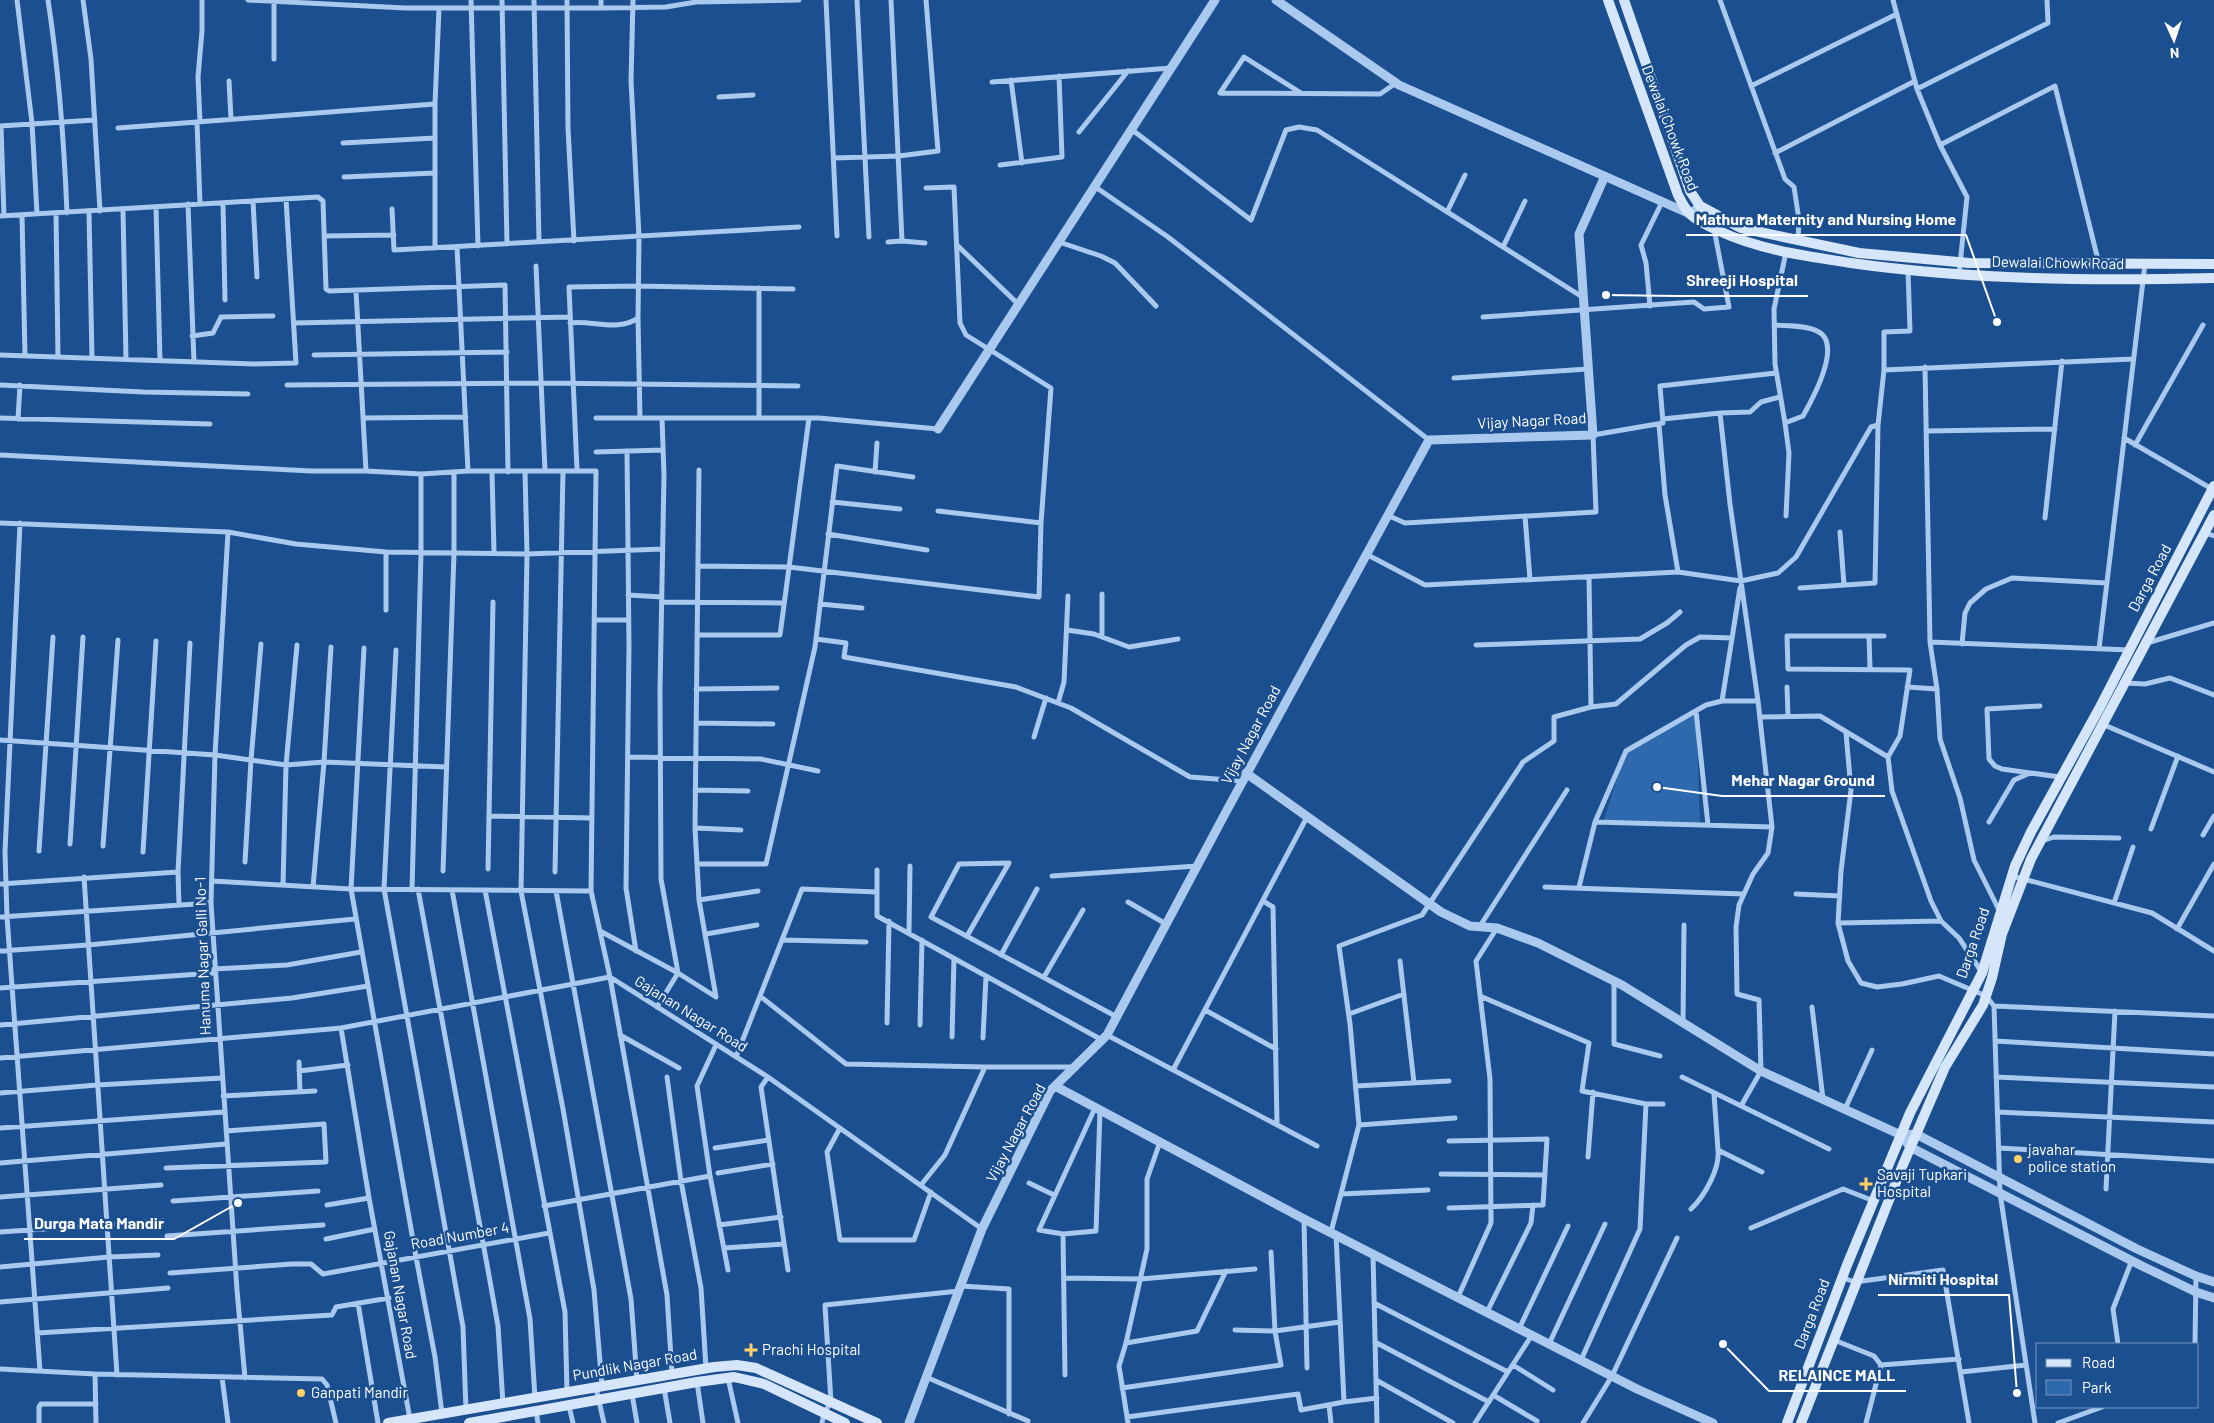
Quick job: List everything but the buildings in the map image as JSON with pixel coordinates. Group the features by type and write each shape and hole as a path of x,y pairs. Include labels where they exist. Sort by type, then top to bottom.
{"main road":[{"name":"Dewalai Chowk Road","path":"1608,0 1678,195 1690,214 1734,238 1786,252 1908,270 1959,274 2142,279 2214,278"},
{"name":"Dewalai Chowk Road","path":"1624,0 1690,191 1700,206 1741,228 1859,253 1961,262 2214,264"},
{"name":"Darga Road","path":"1787,1423 1842,1278 1910,1113 1982,973 2012,876 2031,832 2092,721 2213,488"},
{"name":"Darga Road","path":"1801,1423 1855,1282 1910,1147 1945,1067 1983,1005 1992,978 2002,934 2040,842 2144,647 2209,535 2214,515"},
{"name":"Pundlik Nagar Road","path":"388,1423 706,1368 737,1365 756,1368 877,1423"},
{"name":"Pundlik Nagar Road","path":"473,1423 505,1420 536,1411 734,1377 764,1384 823,1418 845,1423"}],"street":[{"path":"17,0 32,123 37,214"},
{"path":"48,0 64,122 67,213"},
{"path":"84,0 91,59 100,211"},
{"path":"200,204 198,77 202,32 202,0"},
{"path":"248,0 439,8 632,8 666,7 696,1 799,0"},
{"path":"471,0 478,246"},
{"path":"502,0 507,244"},
{"path":"534,0 539,242"},
{"path":"567,0 568,128 574,240"},
{"path":"601,0 601,8"},
{"path":"632,0 631,80 639,237 640,418"},
{"path":"666,0 666,7"},
{"path":"826,0 837,236"},
{"path":"857,0 870,237"},
{"path":"891,0 902,241"},
{"path":"834,158 899,156 938,152 926,0"},
{"path":"596,418 809,418 938,429 1215,0"},
{"path":"1276,0 1397,83 1690,214 1700,206"},
{"path":"1720,0 1785,179 1794,187 1799,220 1798,241"},
{"path":"1893,0 1917,89 1940,145 1967,197 1959,274"},
{"path":"1917,89 2048,23 2047,0"},
{"path":"274,1 274,59"},
{"path":"435,248 435,104 439,8"},
{"path":"1751,86 1897,14"},
{"path":"1301,93 1244,57 1220,93 1380,94 1397,83"},
{"path":"992,82 1171,68"},
{"path":"1079,132 1128,71"},
{"path":"1000,165 1057,159 1063,154 1059,76"},
{"path":"1011,80 1022,163"},
{"path":"229,81 231,119"},
{"path":"1775,153 1915,81"},
{"path":"1940,145 2055,86 2099,264"},
{"path":"719,97 753,95"},
{"path":"118,128 435,104"},
{"path":"95,120 0,126 2,216 123,210 188,204 322,198 326,289 329,291 505,285 508,472"},
{"path":"1132,129 1251,220 1286,130 1300,126 1317,130 1584,298"},
{"path":"343,143 435,138"},
{"path":"344,177 435,173"},
{"path":"1447,212 1465,175"},
{"name":"Vijay Nagar Road","path":"909,1423 982,1229 1050,1091 1104,1037 1117,1017 1244,777 1429,440 1593,435 1579,234 1604,176"},
{"path":"1094,186 1168,237 1429,440"},
{"path":"698,566 789,567 824,570 1040,596 1041,523 1051,388 966,335 960,323 954,187 926,188"},
{"path":"0,355 254,364 296,363 286,200"},
{"path":"253,201 257,277"},
{"path":"1503,247 1525,201"},
{"path":"1650,306 1646,263 1641,245 1662,202"},
{"path":"222,203 225,300"},
{"path":"188,204 194,362"},
{"path":"156,207 160,361"},
{"path":"392,208 394,250 800,227"},
{"path":"123,210 126,359"},
{"path":"89,212 92,358"},
{"path":"56,213 58,357"},
{"path":"22,215 25,356"},
{"path":"1483,317 1694,302 1704,309 1729,307 1714,228"},
{"path":"324,236 394,235"},
{"path":"888,242 925,243"},
{"path":"1058,242 1114,263 1156,306"},
{"path":"958,246 1018,304"},
{"path":"457,247 468,471"},
{"path":"1786,252 1774,309 1776,372 1786,423 1789,453 1786,516"},
{"path":"2099,649 2145,264"},
{"path":"536,266 545,471"},
{"path":"1800,588 1875,583 1878,425 1884,370 1884,332 1910,331 1908,270"},
{"path":"577,470 569,287 638,286 793,289"},
{"path":"759,288 760,418"},
{"path":"356,291 366,471"},
{"path":"192,336 213,334 221,317 273,316"},
{"path":"294,323 538,318 617,325 631,323 638,318"},
{"path":"1774,325 1818,331 1824,336 1828,349 1826,365 1807,408 1802,416 1786,423"},
{"path":"2135,445 2203,325"},
{"path":"314,355 506,352"},
{"path":"1884,370 2133,359"},
{"path":"2045,518 2062,361"},
{"path":"1925,367 1930,642 1937,689 1940,739 1960,798 1974,860 2000,912"},
{"path":"1454,378 1588,369"},
{"path":"1387,515 1405,523 1596,512 1593,435 1663,423 1660,386 1776,372"},
{"path":"286,385 541,383 798,386"},
{"path":"0,385 144,392 248,394"},
{"path":"18,419 20,385"},
{"path":"1663,418 1750,412 1761,402 1780,397"},
{"path":"1720,413 1758,701 1772,827 1768,853 1753,874 1743,894 1736,927 1737,994 1759,1000 1761,1071 1741,1106"},
{"path":"363,418 466,416"},
{"path":"0,418 210,424"},
{"path":"657,1007 678,973 661,878 662,418"},
{"path":"697,635 780,635 809,418"},
{"path":"1659,425 1665,496 1678,572"},
{"path":"1366,553 1425,585 1678,572 1741,581 1778,573 1796,557 1871,427 1878,425"},
{"path":"1926,430 2054,429"},
{"path":"2124,438 2213,488"},
{"path":"875,472 877,443"},
{"path":"596,452 663,450"},
{"path":"627,451 628,758 626,888 636,951"},
{"path":"0,455 311,471 421,474 468,471 596,471 591,891 610,977 667,1295 672,1374"},
{"path":"697,864 766,864 816,639 837,466 913,477"},
{"path":"600,931 678,973 716,997 700,900 695,828 699,470"},
{"path":"555,872 563,471"},
{"path":"492,472 494,553"},
{"path":"524,472 527,554 520,817 521,891 541,990 594,1290 598,1400 604,1423"},
{"path":"443,871 454,553 454,473"},
{"path":"412,890 421,553 421,474"},
{"path":"832,502 900,509"},
{"path":"938,511 1041,523"},
{"path":"1525,516 1530,580"},
{"path":"0,522 228,532 296,544 386,552 527,554 663,549"},
{"path":"20,523 11,741 2,852 40,1371"},
{"name":"Hanuma Nagar Galli No-1","path":"228,532 216,755 211,903 226,1144 245,1378"},
{"path":"1840,532 1844,585"},
{"path":"828,534 927,550"},
{"path":"386,552 386,610"},
{"path":"1588,577 1591,640 1591,707"},
{"path":"1962,644 1965,613 1970,603 1986,589 2012,578 2106,583"},
{"path":"1722,701 1741,581"},
{"path":"1102,594 1102,636"},
{"path":"628,595 697,602 784,603"},
{"path":"1058,703 1064,682 1068,596"},
{"path":"488,869 494,602"},
{"path":"820,604 862,608"},
{"path":"1476,645 1640,639 1667,623 1680,612"},
{"path":"594,620 628,620"},
{"path":"1930,642 2129,650 2144,647 2214,623"},
{"path":"1067,630 1102,636 1129,646 1178,640"},
{"path":"1884,636 1787,636 1788,669 1870,668 1910,670 1900,736 1888,757 1892,791 1931,901 1942,921 1959,938 1982,973"},
{"path":"1869,636 1870,668"},
{"path":"38,851 53,637"},
{"path":"70,844 83,637"},
{"path":"1344,1402 1334,1233 1341,1194 1359,1124 1349,1014 1339,946 1422,915 1523,762 1554,741 1554,717 1591,707 1610,705 1620,701 1686,645 1700,637 1732,638"},
{"path":"816,639 846,643 844,657 1016,687 1046,698 1071,708 1190,777 1244,777 1307,816 1441,912 1470,926 1497,928 1538,943 1614,982 1761,1071 1901,1135 1910,1147 2196,1292 2214,1298"},
{"path":"103,846 118,640"},
{"path":"144,852 156,641"},
{"path":"179,905 178,872 190,643"},
{"path":"246,862 251,760 261,644"},
{"path":"283,885 286,765 297,645"},
{"path":"312,887 324,762 331,647"},
{"path":"364,648 351,889 435,1357 442,1414"},
{"path":"396,650 384,889 462,1327 466,1410"},
{"path":"2125,683 2145,684 2170,678 2214,695"},
{"path":"1786,687 1788,716"},
{"path":"1908,687 1937,689"},
{"path":"696,689 777,688"},
{"path":"1034,737 1046,698"},
{"path":"1579,888 1595,822 1626,751 1706,705 1722,701 1758,701"},
{"path":"2040,706 1987,709 1989,759 1995,766 2002,769 2061,778"},
{"path":"1696,711 1708,825"},
{"path":"1760,717 1820,716 1888,757"},
{"path":"2092,721 2214,772"},
{"path":"696,723 773,724"},
{"path":"1846,733 1851,790 1840,871 1838,923 1848,962 1861,983 1877,987 1939,976 1986,996 1994,1006 2000,1193 2035,1423"},
{"path":"0,740 216,755 286,765 324,762 446,767"},
{"path":"2151,829 2178,756"},
{"path":"628,758 761,759 818,771"},
{"path":"1989,822 2014,780 2031,773"},
{"path":"695,790 748,791"},
{"path":"1480,927 1567,790"},
{"path":"490,816 592,818"},
{"path":"1173,1070 1307,816"},
{"path":"2203,835 2214,816"},
{"path":"1595,822 1772,827"},
{"path":"695,828 742,830"},
{"path":"2040,842 2054,837 2118,838"},
{"path":"2114,903 2133,847"},
{"path":"967,936 1009,863 959,864 931,917 1117,1017"},
{"path":"2177,928 2214,864"},
{"path":"909,933 910,866"},
{"path":"1052,876 1197,866"},
{"path":"877,870 877,916 986,976 1104,1037 1173,1070 1317,1146"},
{"path":"3,884 178,872"},
{"path":"2012,876 2152,914 2214,951"},
{"path":"84,877 106,1224 118,1375"},
{"path":"212,880 351,889 591,891"},
{"path":"1545,887 1743,894"},
{"path":"736,1057 802,889 877,892"},
{"path":"418,890 498,1326 503,1404"},
{"path":"452,890 530,1319 535,1398"},
{"path":"486,890 565,1312 566,1392"},
{"path":"1001,955 1037,890"},
{"path":"556,891 631,1299 637,1380"},
{"path":"700,900 758,891"},
{"path":"1796,894 1840,896"},
{"path":"1263,901 1274,907 1277,1124"},
{"path":"1128,902 1166,924"},
{"path":"0,917 211,903"},
{"path":"1044,978 1082,910"},
{"path":"0,951 212,934 355,919"},
{"path":"887,1023 888,921"},
{"path":"1838,923 1942,921"},
{"path":"706,934 757,925"},
{"path":"1683,1023 1684,925"},
{"path":"1458,1297 1492,1223 1489,1140 1490,1079 1476,961 1497,928"},
{"path":"782,940 866,942"},
{"path":"920,1025 922,940"},
{"path":"0,988 287,965 362,952"},
{"path":"952,1037 954,958"},
{"path":"1400,961 1414,1083"},
{"path":"983,1038 986,976"},
{"path":"0,1058 341,1028 610,977"},
{"name":"Gajanan Nagar Road","path":"610,977 768,1077 982,1229"},
{"path":"1614,982 1614,1044 1660,1056"},
{"path":"0,1025 292,998 368,986"},
{"path":"1349,1014 1404,994"},
{"path":"760,996 846,1064 1075,1067"},
{"path":"1480,996 1589,1043 1582,1091 1646,1104 1663,1104"},
{"path":"1994,1006 2214,1016"},
{"path":"1812,1007 1823,1099"},
{"path":"1205,1010 1276,1049"},
{"path":"2106,1189 2115,1012"},
{"name":"Gajanan Nagar Road","path":"341,1028 369,1198 410,1420"},
{"path":"620,1035 679,1068"},
{"path":"1995,1041 2214,1054"},
{"path":"716,1044 697,1086 710,1176 728,1270"},
{"path":"1845,1109 1872,1050"},
{"path":"299,1062 300,1092"},
{"path":"299,1071 348,1065"},
{"path":"921,1185 945,1155 985,1067"},
{"path":"667,1077 681,1181 701,1288 706,1368"},
{"path":"768,1077 761,1088 788,1270"},
{"path":"1682,1077 1829,1149"},
{"path":"1996,1077 2214,1087"},
{"path":"0,1093 222,1078"},
{"path":"1356,1086 1449,1081"},
{"path":"1055,1086 1304,1219 1612,1376 1713,1423"},
{"path":"223,1096 315,1091"},
{"path":"1588,1157 1593,1092"},
{"path":"1691,1208 1698,1202 1719,1160 1714,1094"},
{"path":"1581,1360 1640,1229 1646,1104"},
{"path":"1098,1109 1096,1231 1063,1234 1039,1230 1054,1195 1098,1109"},
{"path":"0,1128 224,1112"},
{"path":"1998,1112 2214,1122"},
{"path":"1359,1124 1455,1118"},
{"path":"166,1168 326,1162 324,1124 226,1131"},
{"path":"840,1128 826,1152 840,1240 914,1240 931,1192"},
{"path":"1901,1135 1916,1134 2138,1249 2196,1276 2214,1282"},
{"path":"1449,1141 1547,1139 1543,1204 1449,1208"},
{"path":"716,1148 769,1140"},
{"path":"1160,1142 1147,1179 1147,1249 1119,1366 1127,1420 1298,1394 1301,1410 1377,1398"},
{"path":"0,1162 226,1144"},
{"path":"1999,1148 2214,1161"},
{"path":"1718,1150 1762,1172"},
{"path":"718,1173 773,1164"},
{"path":"1441,1174 1544,1175"},
{"path":"544,1206 710,1176"},
{"path":"1029,1182 1054,1195"},
{"path":"0,1197 161,1185"},
{"path":"1751,1228 1843,1189 1874,1201"},
{"path":"1341,1194 1428,1190"},
{"path":"173,1201 318,1191"},
{"path":"327,1204 369,1198"},
{"path":"1487,1312 1531,1223 1533,1205"},
{"path":"719,1225 780,1217"},
{"path":"1304,1219 1307,1368"},
{"path":"0,1232 163,1221"},
{"path":"1549,1344 1605,1224"},
{"path":"167,1236 323,1225"},
{"path":"1519,1329 1568,1226"},
{"path":"326,1239 375,1229"},
{"name":"Road Number 4","path":"170,1274 311,1264 323,1274 549,1232"},
{"path":"1063,1234 1065,1375"},
{"path":"1583,1423 1612,1376 1677,1238"},
{"path":"724,1248 784,1244"},
{"path":"1122,1388 1281,1365 1275,1331 1271,1252"},
{"path":"1373,1254 1377,1421 1385,1423"},
{"path":"0,1267 109,1257 158,1255"},
{"path":"2118,1343 2113,1309 2132,1260"},
{"path":"1064,1278 1141,1279 1255,1268"},
{"path":"1842,1278 1855,1282 1943,1270 1970,1423"},
{"path":"1126,1343 1197,1330 1226,1271"},
{"path":"2195,1343 2196,1276"},
{"path":"0,1302 168,1288"},
{"path":"823,1418 831,1402 826,1305 960,1288 1009,1289 1009,1414"},
{"path":"37,1332 332,1316 336,1307 388,1298"},
{"path":"358,1303 378,1423"},
{"path":"1374,1303 1508,1372"},
{"path":"1235,1330 1275,1331 1340,1322"},
{"path":"1476,1423 1532,1335"},
{"path":"1833,1339 1874,1356 1881,1365"},
{"path":"1375,1342 1489,1402"},
{"path":"1881,1365 1959,1359"},
{"path":"1513,1365 1554,1390"},
{"path":"1866,1423 1881,1365"},
{"path":"1961,1372 2026,1365"},
{"path":"0,1370 118,1375 322,1379 327,1385 336,1423"},
{"path":"95,1374 96,1423"},
{"path":"222,1377 228,1423"},
{"path":"926,1377 1028,1421"},
{"path":"728,1378 738,1423"},
{"path":"1376,1380 1453,1423"},
{"path":"697,1382 703,1423"},
{"path":"664,1388 670,1423"},
{"path":"632,1394 637,1423"},
{"path":"1493,1395 1537,1421"},
{"path":"39,1423 39,1407 41,1404 96,1404"},
{"path":"1328,1405 1331,1423"},
{"path":"570,1406 573,1423"},
{"path":"2058,1423 2099,1408"},
{"path":"536,1411 538,1423"}],"green space":[{"path":"1696,711 1700,825 1603,822 1626,751"}],"place":[{"name":"Shreeji Hospital","path":"1606,295"},
{"name":"Mathura Maternity and Nursing Home","path":"1997,322"},
{"name":"Mehar Nagar Ground","path":"1657,787"},
{"name":"javahar police station","path":"2018,1159"},
{"name":"Savaji Tupkari Hospital","path":"1866,1184"},
{"name":"Durga Mata Mandir","path":"238,1203"},
{"name":"RELAINCE MALL","path":"1723,1344"},
{"name":"Prachi Hospital","path":"751,1350"},
{"name":"Ganpati Mandir","path":"301,1393"},
{"name":"Nirmiti Hospital","path":"2017,1393"}]}
